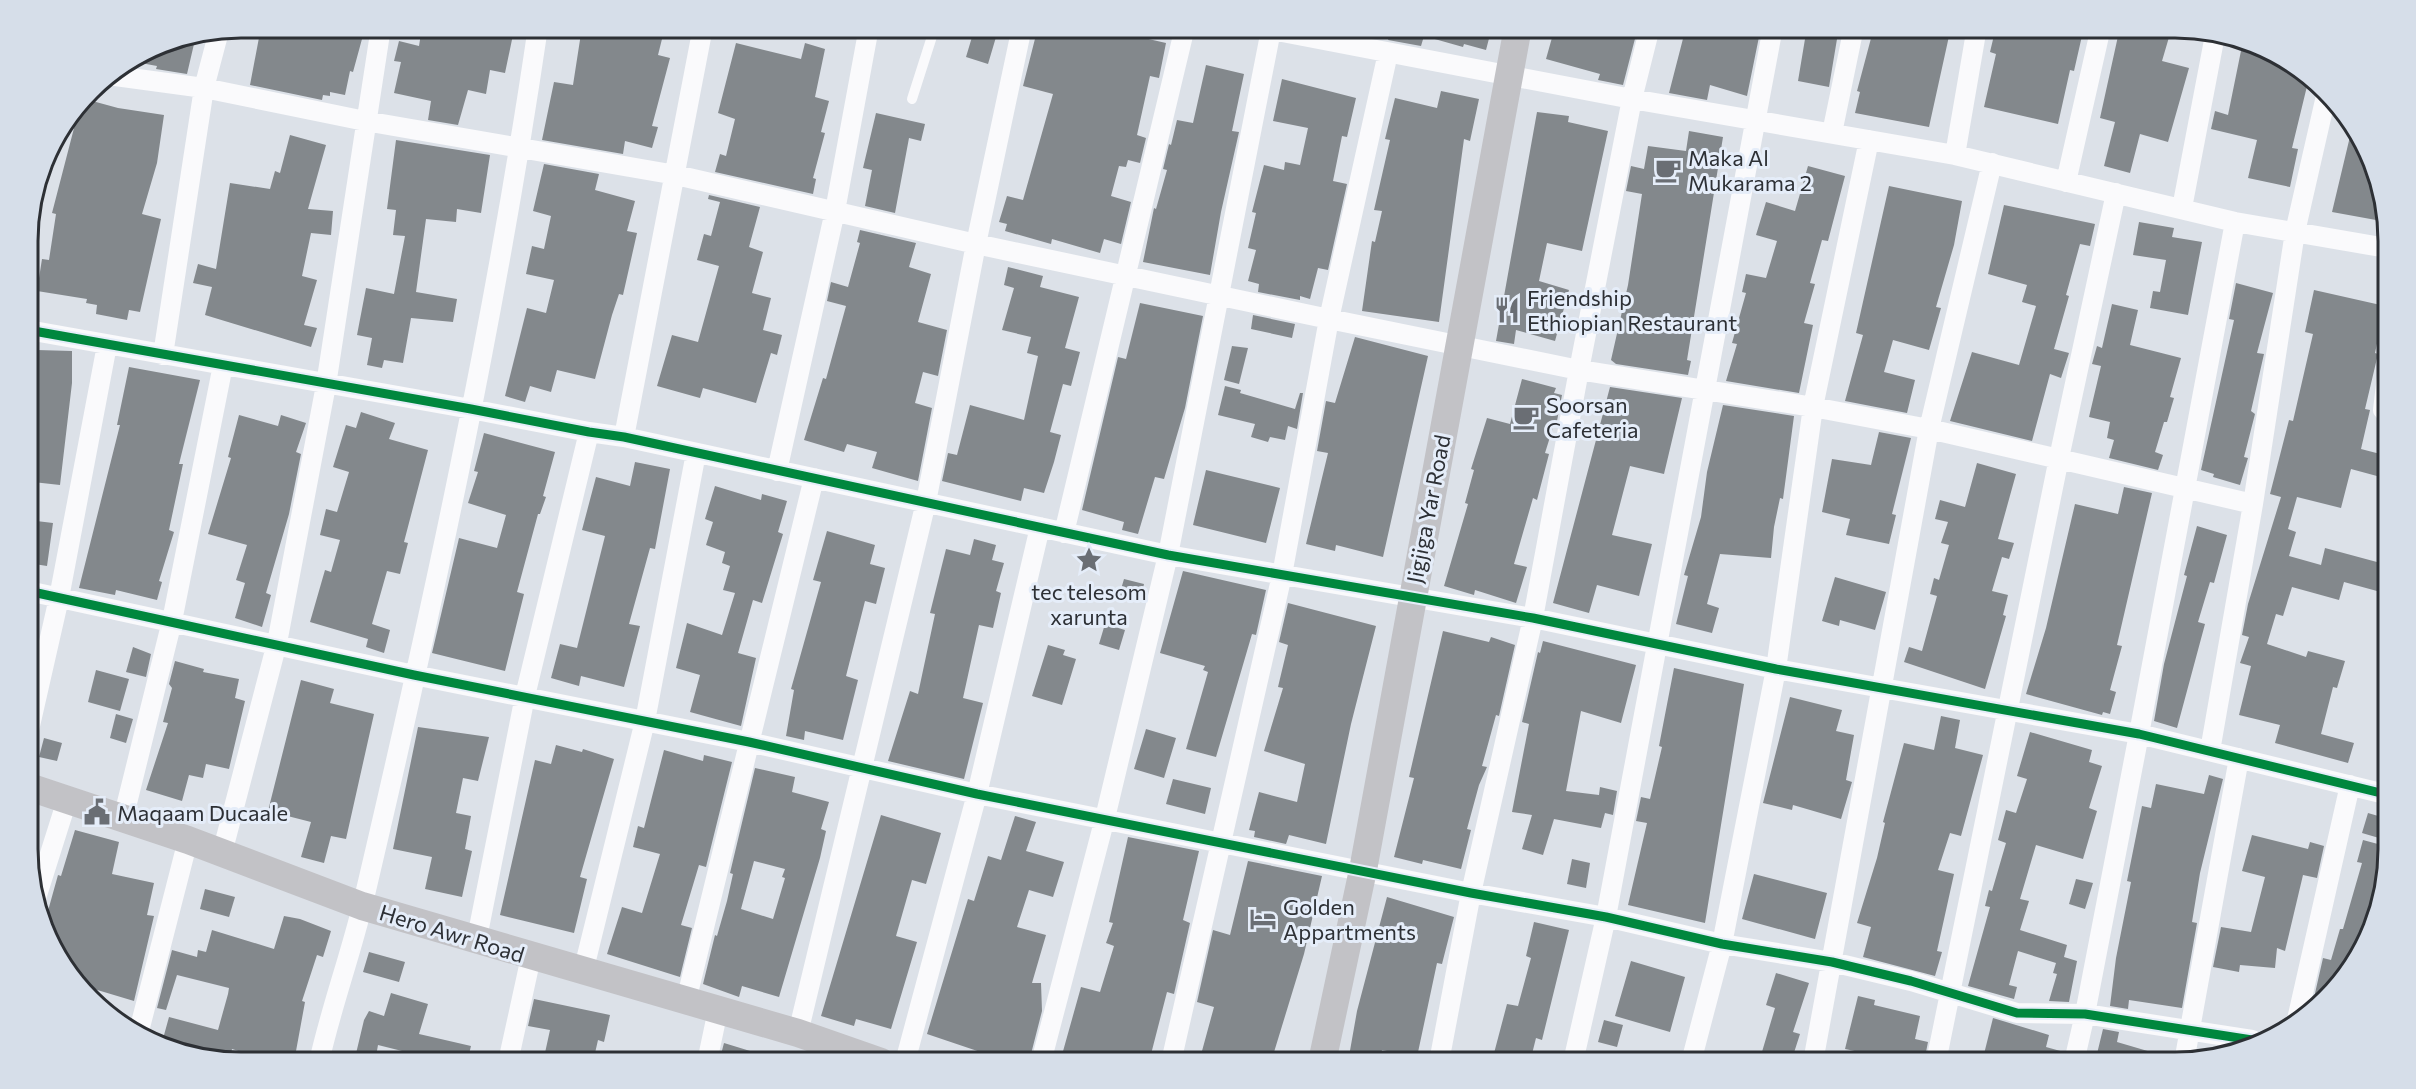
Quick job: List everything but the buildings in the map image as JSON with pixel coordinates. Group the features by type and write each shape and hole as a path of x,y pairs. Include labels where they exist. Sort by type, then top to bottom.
{"street":[{"path":"222,853 278,643 326,385 379,38"},
{"path":"322,1052 362,906 471,409 520,148 536,38"},
{"path":"624,436 701,38"},
{"path":"777,471 835,211 867,38"},
{"path":"798,1033 926,502 976,244 1020,38"},
{"path":"1064,532 1182,38"},
{"path":"1044,1052 1105,818 1168,555 1221,296 1262,38"},
{"path":"1347,38 1388,53 1632,99 1955,155 2235,222 2378,247"},
{"name":"Jigjiga Yar Road","path":"1324,1051 1363,870 1411,598 1516,38"},
{"path":"1441,1051 1471,894 1533,618 1632,99 1647,38"},
{"path":"1575,1051 1606,916 1771,38"},
{"path":"1832,133 1852,38"},
{"path":"1955,155 1975,38"},
{"path":"2066,182 2098,38"},
{"path":"163,355 204,88 217,39"},
{"path":"2182,208 2214,41"},
{"path":"1173,1052 1282,575 1329,319 1388,53"},
{"path":"121,77 204,88 365,121 676,175 976,244 1329,319 1579,370 1813,407 1929,429 2253,504"},
{"path":"2210,751 2253,504 2295,232 2324,103"},
{"path":"1694,1051 1722,944 1776,669 1813,407 1869,140"},
{"path":"1815,1051 1929,429 1992,163"},
{"path":"1938,1051 2059,458 2116,193"},
{"path":"2077,1051 2139,734 2235,222"},
{"path":"38,332 589,432 624,436 1168,555 1533,618 1776,669 2139,734 2378,792"},
{"path":"38,687 59,598 107,345"},
{"path":"123,819 172,621 223,365"},
{"path":"477,938 525,696 589,432"},
{"path":"583,972 645,721 696,453"},
{"path":"687,1001 814,478"},
{"path":"908,1052 977,794 1040,527"},
{"path":"38,593 278,643 414,675 749,742 977,794 1363,870 1471,894 1606,916 1722,944 1832,962 1949,992 2018,1013 2085,1014 2245,1039"},
{"path":"2186,1051 2239,758"},
{"path":"2299,1010 2350,785"},
{"name":"Hero Awr Road","path":"38,790 188,840 362,906 798,1033 851,1052"},
{"path":"40,882 67,800"},
{"path":"141,1025 188,840"},
{"path":"510,1052 531,957"},
{"path":"709,1052 718,1010"}],"lane":[{"path":"912,99 931,38"}],"cycle path":[{"path":"38,332 624,437 1168,555 1533,618 1776,669 2139,734 2378,792"},
{"path":"38,593 414,675 749,742 977,794 1471,893 1606,917 1722,944 1832,962 1911,981 2017,1013 2085,1014 2245,1039"}],"place":[{"name":"Maka Al Mukarama 2","path":"1668,170"},
{"name":"Friendship Ethiopian Restaurant","path":"1507,310"},
{"name":"Soorsan Cafeteria","path":"1526,417"},
{"name":"tec telesom xarunta","path":"1089,560"},
{"name":"Maqaam Ducaale","path":"97,812"},
{"name":"Golden Appartments","path":"1263,919"}]}
